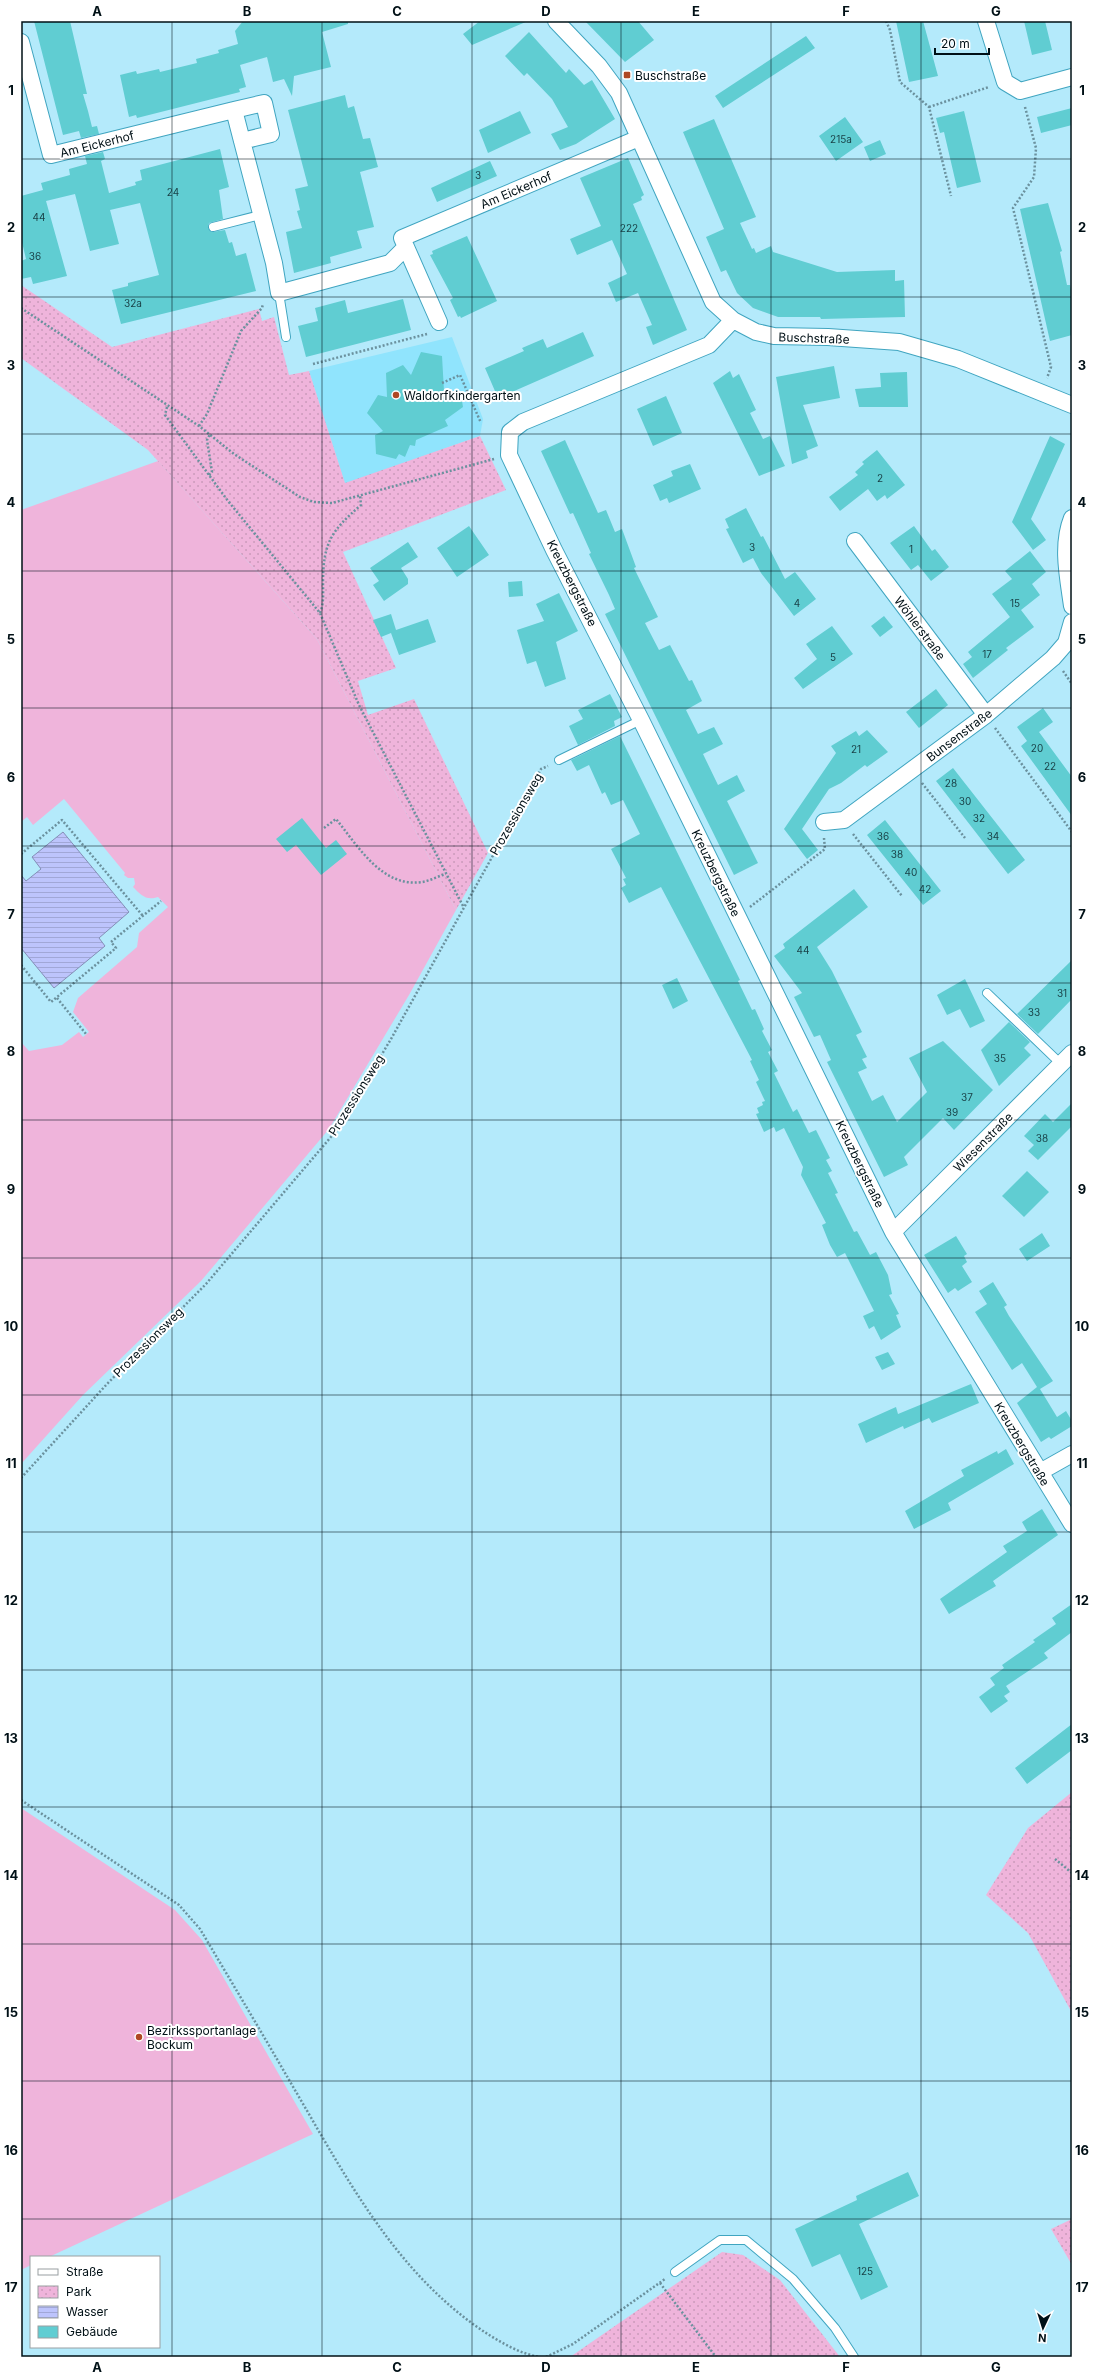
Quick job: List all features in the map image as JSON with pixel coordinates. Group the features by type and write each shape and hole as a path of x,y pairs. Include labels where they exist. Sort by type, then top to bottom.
{"street":[{"name":"Buschstraße","path":"556,21 599,66 619,93 713,302 733,320 756,332 774,336 828,337 900,342 958,359 1043,392 1072,405"},
{"path":"986,21 1005,82 1020,91 1072,78"},
{"name":"Am Eickerhof","path":"21,42 51,155 264,102 271,134 242,141"},
{"path":"234,110 260,215 274,263 280,293"},
{"name":"Am Eickerhof","path":"280,293 390,263 406,247 402,238 639,138"},
{"path":"406,247 439,322"},
{"name":"Kreuzbergstraße","path":"733,320 709,345 523,422 510,432 509,455 554,550 641,720 893,1232 1072,1524"},
{"path":"1072,518 1069,526 1066,555 1072,606"},
{"name":"Wöhlerstraße","path":"855,542 986,715"},
{"name":"Bunsenstraße","path":"844,820 986,715 1053,658 1066,643 1072,622"},
{"path":"824,822 844,820"},
{"name":"Wiesenstraße","path":"893,1232 1066,1058"},
{"path":"1040,1472 1072,1454"}],"lane":[{"path":"213,227 260,215"},
{"path":"280,293 286,337"},
{"path":"559,760 641,720"},
{"path":"987,993 1066,1058"},
{"path":"675,2272 720,2240 746,2240 792,2279 835,2328 854,2357"}],"path":[{"path":"886,21 890,30 900,82 929,108 951,196"},
{"path":"929,108 1005,82"},
{"path":"1020,91 1036,148 1034,177 1013,208 1051,367 1043,392"},
{"path":"199,426 207,414 241,331 262,308 263,304"},
{"path":"21,308 168,407 199,426 234,454 300,497 314,502 332,503 509,455"},
{"path":"313,364 427,334 439,322"},
{"path":"442,383 460,375 480,423"},
{"path":"168,407 165,415 209,475 320,613 359,705 463,906"},
{"path":"209,475 212,472 207,440 210,434"},
{"path":"320,613 323,607 323,571 328,541 341,522 360,505 360,495"},
{"path":"986,715 1072,832"},
{"name":"Prozessionsweg","path":"21,1478 107,1384 206,1284 336,1131 390,1039 463,906 541,769 559,760"},
{"path":"912,770 965,838"},
{"path":"324,828 336,819 378,868 389,876 408,882 424,882 446,874"},
{"path":"21,854 62,820 143,916"},
{"path":"844,820 851,832 902,896"},
{"path":"737,915 747,909 825,849 824,822"},
{"path":"21,965 51,1002 116,948 111,942 161,901"},
{"path":"56,998 86,1034"},
{"path":"21,1800 178,1905 200,1929 366,2209 405,2262 441,2298 466,2319 513,2348 540,2357"},
{"path":"1055,1859 1072,1872"},
{"path":"546,2357 573,2344 675,2272"},
{"path":"660,2282 716,2357"}],"shaded area":[{"name":"Waldorfkindergarten","path":"452,337 483,419 480,436 345,484 309,371"}],"green space":[{"path":"21,285 112,347 259,309 262,321 274,317 289,375 309,371 345,483 480,436 506,490 343,552 396,668 358,681 368,715 414,699 488,853 456,910 317,639 148,450 21,358"},
{"path":"158,461 317,639 456,910 409,995 329,1129 201,1281 83,1395 21,1464 21,1042 29,1051 62,1045 79,1032 83,1037 89,1032 73,1012 78,998 137,947 139,933 168,907 158,897 147,898 141,895 133,887 135,884 134,878 128,878 124,875 125,873 64,799 33,825 27,817 21,822 21,510"},
{"path":"1072,1792 1072,2013 1028,1933 986,1895 1028,1828"},
{"name":"Bezirkssportanlage Bockum","path":"21,1808 175,1910 202,1940 313,2134 51,2256 30,2256 30,2266 21,2270"},
{"path":"1072,2219 1072,2265 1051,2229"},
{"path":"722,2252 743,2255 780,2280 840,2357 570,2357"}],"water":[{"path":"63,832 129,912 99,938 105,946 54,988 21,948 21,875 26,881 41,869 32,857"}],"building":[{"path":"34,21 70,21 87,94 83,94 92,127 97,126 99,134 81,138 79,131 63,135"},
{"path":"243,21 348,21 348,24 322,32 331,67 294,76 292,96 284,79 273,82 267,57 240,65 246,87 239,89 240,92 137,118 136,115 129,117 120,75 136,71 137,74 159,69 160,72 197,63 196,59 219,53 218,50 238,44 235,31"},
{"path":"480,21 528,21 472,45 463,34"},
{"path":"585,21 638,21 654,40 625,62"},
{"path":"896,21 923,21 938,76 909,82"},
{"path":"1024,21 1045,21 1052,50 1032,55"},
{"path":"529,32 566,73 569,69 584,85 592,80 615,119 576,144 560,150 551,134 568,127 552,99 527,73 524,76 505,56"},
{"path":"806,36 815,48 723,108 715,96"},
{"path":"345,95 348,108 354,106 363,139 370,138 378,167 360,172 374,227 357,231 362,248 330,257 331,263 294,273 286,232 302,228 297,211 300,210 295,189 308,186 288,110"},
{"path":"1072,108 1072,125 1041,133 1037,117"},
{"path":"520,111 531,133 488,153 479,130"},
{"path":"964,111 981,182 957,188 944,132 940,133 936,118"},
{"path":"845,117 863,142 836,161 819,136"},
{"path":"714,119 756,217 740,223 752,249 754,248 756,253 771,246 773,252 837,272 895,270 895,281 904,280 905,317 821,319 820,317 778,317 753,308 737,293 726,270 721,272 706,237 724,229 683,132"},
{"path":"880,140 886,154 870,161 864,147"},
{"path":"220,149 229,187 219,190 223,219 209,223 208,228 212,232 225,230 229,243 232,242 236,256 246,253 256,291 121,324 112,290 128,286 128,283 159,275 140,203 110,210 119,244 90,251 75,194 46,201 67,276 33,284 31,277 21,279 21,261 26,259 21,238 21,196 43,190 41,183 70,175 69,169 87,164 85,156 103,152 105,159 101,161 109,193 136,185 135,182 142,180 140,170"},
{"path":"628,158 644,195 641,197 642,200 633,204 687,330 653,345 646,327 652,325 638,293 616,302 608,283 627,274 612,240 577,255 570,239 601,226 580,178"},
{"path":"490,161 497,176 437,202 431,188"},
{"path":"1048,203 1062,251 1060,252 1067,285 1070,285 1072,295 1072,335 1050,341 1020,209"},
{"path":"467,236 497,301 461,318 460,316 458,317 450,300 453,298 430,255 433,254 432,251"},
{"path":"403,299 411,330 306,357 298,326 318,321 315,308 345,300 348,313"},
{"path":"583,332 594,356 498,398 485,368 524,351 522,348 543,339 547,348"},
{"path":"421,352 442,356 444,391 457,392 461,395 463,407 445,420 448,426 416,440 415,446 410,445 405,457 399,454 396,459 376,454 375,435 383,431 367,413 378,395 387,397 386,373 403,365 411,375"},
{"path":"834,366 840,398 803,405 818,446 806,451 808,458 792,464 776,377"},
{"path":"730,371 733,378 739,374 756,410 750,413 763,439 770,436 785,466 759,476 713,383"},
{"path":"907,372 908,407 859,407 855,389 881,387 880,373"},
{"path":"666,396 682,433 653,446 637,409"},
{"path":"1050,436 1065,444 1031,519 1046,540 1033,550 1012,522"},
{"path":"565,440 598,513 606,510 615,532 622,529 636,567 634,568 658,617 645,623 659,650 670,645 689,681 692,680 702,701 686,710 698,734 714,727 723,744 703,754 718,785 737,775 745,791 727,801 758,863 734,875 605,614 615,609 589,554 591,553 573,513 570,514 541,451"},
{"path":"877,450 905,485 887,499 885,495 877,501 868,489 840,511 829,497 858,475 855,472 864,464 862,462"},
{"path":"690,464 701,489 669,503 667,498 660,501 653,485 673,476 671,471"},
{"path":"746,508 761,537 763,536 785,579 795,572 816,599 794,616 761,573 753,558 743,563 726,529 729,528 725,519"},
{"path":"469,526 489,555 457,577 437,548"},
{"path":"914,526 932,551 935,549 949,567 931,581 918,565 911,570 890,543"},
{"path":"408,542 418,557 401,568 408,579 408,584 384,601 373,585 379,581 370,568"},
{"path":"1030,551 1046,572 1032,584 1040,595 1021,610 1034,627 1006,648 1008,650 973,678 963,664 972,657 968,652 1010,617 992,594 1012,579 1005,571"},
{"path":"522,581 523,596 509,597 508,582"},
{"path":"559,593 578,631 556,642 566,679 545,687 536,661 527,664 517,630 544,621 536,604"},
{"path":"391,614 396,630 428,619 436,642 399,655 391,633 381,637 373,620"},
{"path":"884,616 893,627 880,637 871,626"},
{"path":"832,626 853,654 803,689 794,678 817,659 806,644"},
{"path":"936,689 948,705 919,728 906,712"},
{"path":"610,694 622,717 614,721 615,726 578,745 569,726 583,719 578,710"},
{"path":"1043,708 1053,722 1039,732 1072,777 1072,816 1021,746 1027,741 1017,727"},
{"path":"867,730 888,752 867,767 865,765 841,783 829,789 802,829 818,850 807,859 784,829 836,753 831,746 856,731 859,736"},
{"path":"620,736 740,980 738,981 752,1010 755,1009 764,1029 762,1031 772,1050 768,1052 778,1071 774,1073 793,1112 797,1109 809,1133 816,1130 830,1158 826,1160 832,1171 828,1173 838,1193 835,1194 854,1232 857,1231 870,1255 876,1252 888,1275 892,1294 889,1295 899,1314 896,1315 901,1327 881,1340 874,1326 869,1329 863,1316 874,1311 845,1253 837,1257 830,1245 822,1225 826,1223 801,1175 803,1167 784,1128 776,1132 774,1127 764,1132 756,1114 759,1113 757,1108 763,1105 762,1102 765,1101 756,1082 759,1080 750,1061 752,1060 661,887 629,903 621,888 626,885 623,879 626,878 611,849 640,834 623,800 611,805 605,792 602,794 589,765 577,771 571,760"},
{"path":"953,768 1025,860 1008,874 936,781"},
{"path":"302,818 326,848 336,840 347,854 321,875 296,845 287,852 276,839"},
{"path":"885,820 941,891 923,905 867,835"},
{"path":"854,889 868,907 817,947 832,971 862,1032 856,1035 867,1057 862,1059 867,1068 858,1072 872,1101 883,1095 897,1122 927,1092 909,1058 943,1041 993,1090 954,1130 943,1118 904,1157 908,1165 884,1177 827,1062 831,1060 820,1035 814,1037 794,997 802,993 774,956 785,948 783,944"},
{"path":"1072,960 1072,999 1038,1034 1017,1014"},
{"path":"677,978 688,1001 673,1009 662,985"},
{"path":"965,979 985,1021 970,1028 960,1009 947,1015 937,995"},
{"path":"1009,1022 1030,1042 1024,1048 1031,1055 999,1086 981,1050"},
{"path":"1072,1103 1072,1126 1038,1160 1028,1151 1034,1145 1024,1136 1045,1114 1053,1122"},
{"path":"1027,1171 1049,1192 1024,1217 1002,1196"},
{"path":"1042,1233 1050,1246 1027,1261 1019,1249"},
{"path":"956,1236 967,1254 964,1256 967,1262 962,1266 972,1282 958,1291 955,1288 948,1293 924,1255"},
{"path":"993,1282 1007,1305 1004,1307 1009,1316 1053,1381 1040,1389 1057,1417 1066,1411 1072,1421 1072,1426 1051,1439 1049,1437 1041,1442 1017,1403 1037,1387 1022,1363 1012,1370 975,1312 987,1304 979,1291"},
{"path":"888,1352 895,1364 882,1370 875,1357"},
{"path":"971,1384 979,1403 932,1423 929,1418 904,1429 903,1426 866,1443 858,1424 896,1407 898,1414"},
{"path":"1006,1449 1014,1464 948,1503 951,1510 914,1529 905,1511 964,1476 961,1470 997,1451 998,1454"},
{"path":"1042,1509 1058,1535 993,1581 996,1586 949,1614 940,1599 1007,1552 1003,1546 1027,1531 1022,1522"},
{"path":"1072,1604 1072,1632 1044,1653 1048,1658 1006,1686 1010,1692 1004,1696 1008,1701 991,1713 979,1697 995,1685 990,1678 1004,1668 1002,1665 1035,1642 1033,1640 1056,1624 1052,1618"},
{"path":"1072,1724 1072,1750 1027,1784 1015,1768"},
{"path":"908,2172 919,2196 859,2224 888,2287 861,2300 840,2254 812,2267 795,2229 857,2200 856,2196"}],"place":[{"name":"Buschstraße","path":"627,75"},
{"name":"Waldorfkindergarten","path":"396,395"},
{"name":"Bezirkssportanlage Bockum","path":"139,2037"}]}
